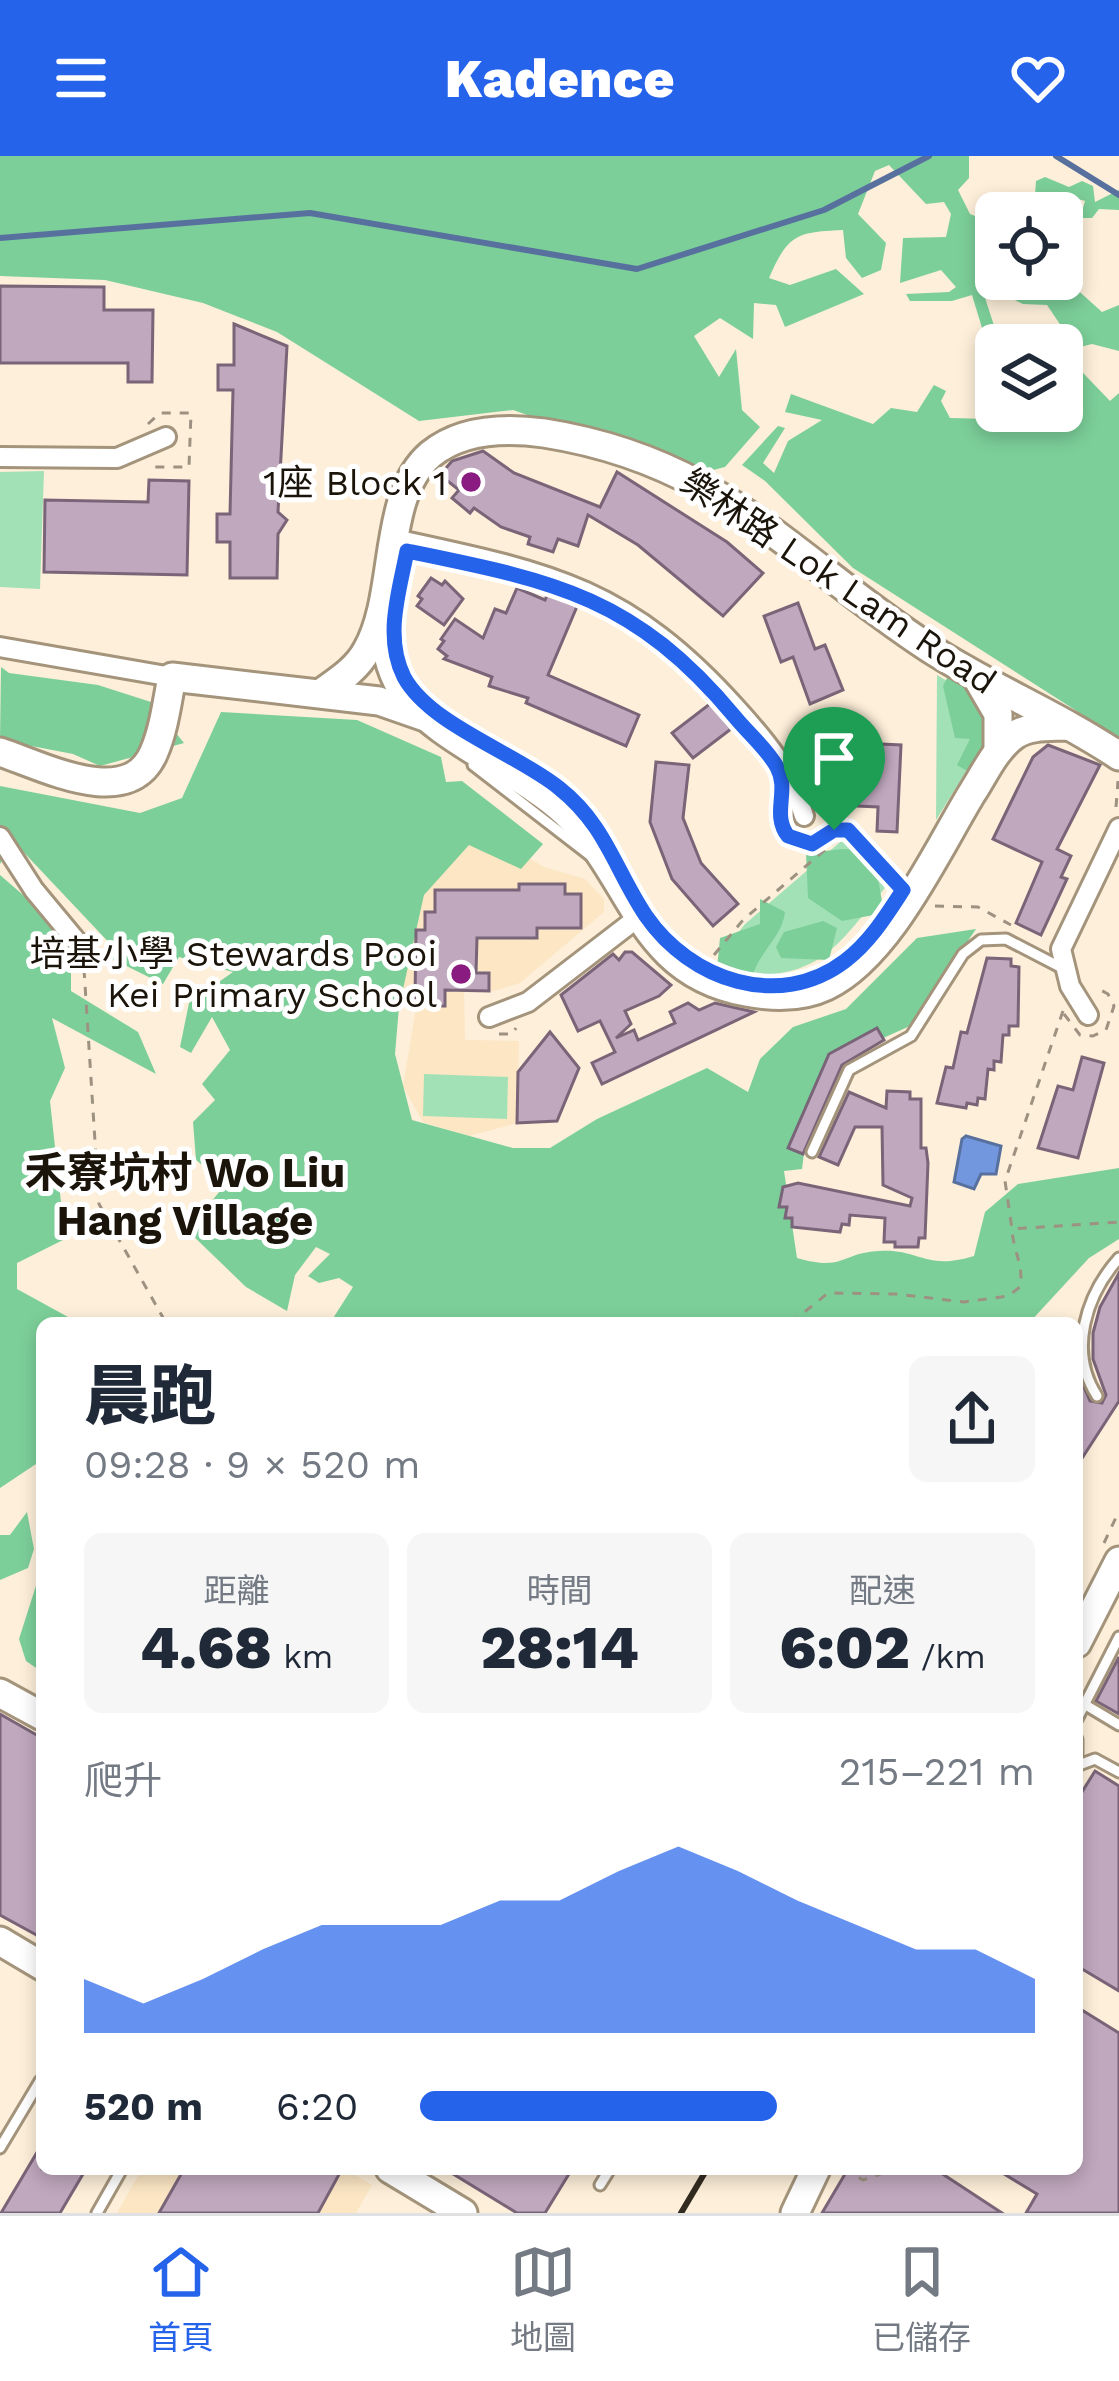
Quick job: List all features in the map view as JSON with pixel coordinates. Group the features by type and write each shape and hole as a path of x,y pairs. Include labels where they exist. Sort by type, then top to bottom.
{"street":[{"name":"樂林路 Lok Lam Road","path":"321,693 346,676 367,651 381,615 406,486 429,456 453,440 491,430 568,437 675,469 743,507 890,620 977,678 1074,725 1119,756"},
{"path":"0,457 117,458 166,437"},
{"path":"395,539 534,569 600,595 667,640 704,673 782,762 804,816"},
{"path":"381,615 387,656 401,690 429,718 536,785 595,844 637,919 664,952 719,988 764,996 800,995 826,987 853,969 883,937 998,752 1029,728 1074,725"},
{"path":"0,647 172,677 379,701 429,718"},
{"path":"0,752 93,781 131,778 156,749 172,677"},
{"path":"977,678 998,714 998,752"},
{"path":"1088,1015 1064,968 1061,950 1117,819"},
{"path":"0,837 34,890 83,950"},
{"path":"491,1026 637,919"},
{"path":"1083,1630 1119,1561"},
{"path":"0,1693 36,1713"},
{"path":"0,1941 36,1961"},
{"path":"400,2175 463,2213"},
{"path":"795,2213 813,2175"}],"lane":[{"path":"812,1152 849,1070 911,1036 963,954 981,940 1006,938 1064,968"},
{"path":"1096,1396 1085,1373 1084,1330 1098,1286 1119,1258"},
{"path":"1119,1637 1084,1705 1119,1725"},
{"path":"1083,1764 1094,1759 1119,1772"},
{"path":"0,2148 36,2087"},
{"path":"97,2213 119,2175"},
{"path":"600,2185 606,2175"}],"path":[{"path":"1117,819 1118,775"},
{"path":"820,842 838,822"},
{"path":"834,830 848,830 903,890"},
{"path":"703,969 743,920 848,830"},
{"path":"936,906 978,907"},
{"path":"83,950 99,1204 163,1317"},
{"path":"1058,998 1069,1026 1080,1035 1094,1036 1106,1030 1114,1015 1112,1000 1102,989 1088,986"},
{"path":"799,1317 829,1293 964,1301 1008,1296 1021,1287 1023,1270 1014,1254 1005,1180 1056,1021 1064,1009"},
{"path":"491,1026 512,1034 524,1018"},
{"path":"1012,1229 1119,1222"}],"shaded area":[{"name":"培基小學 Stewards Pooi Kei Primary School","path":"467,821 544,867 585,879 604,899 604,912 520,983 494,991 464,991 465,1040 519,1041 517,1123 469,1136 423,1122 403,1086 416,1009 391,983 410,909"},
{"path":"139,2175 355,2175 372,2185 356,2213 117,2213"}],"green space":[{"path":"0,156 969,156 969,178 958,190 975,216 975,300 986,300 993,324 981,324 972,295 952,301 910,301 906,294 949,292 956,287 941,270 900,283 903,238 946,237 951,214 944,202 926,204 889,165 875,171 858,214 886,243 881,270 862,278 846,258 843,230 827,231 796,238 782,252 769,278 790,285 836,269 864,294 785,327 776,305 754,303 753,339 720,318 694,336 719,377 736,349 742,410 760,427 725,467 698,474 513,410 419,421 277,332 203,303 105,280 0,276"},
{"path":"1045,177 1069,187 1082,181 1093,186 1095,202 1119,190 1119,210 1099,209 1092,218 1083,218 1083,192 1035,192 1036,181"},
{"path":"1083,295 1102,312 1119,305 1119,351 1083,346 1083,324 1060,324 1047,305 1015,300 1083,300"},
{"path":"1083,373 1110,401 1119,393 1119,738 853,568 765,481 742,465 778,426 785,428 763,463 774,473 788,441 822,420 785,412 791,394 873,424 891,408 917,412 934,385 946,391 941,401 950,418 975,419 975,432 1083,432"},
{"path":"44,471 40,589 0,587 0,472"},
{"path":"1,667 9,673 98,685 151,702 184,743 100,766 73,754 0,740"},
{"path":"949,674 972,686 1009,719 983,735 1009,764 1002,769 983,775 957,765 970,739 955,738 943,686"},
{"path":"937,675 971,695 988,736 936,820"},
{"path":"221,712 357,720 441,757 446,782 462,781 543,844 521,869 469,845 424,895 399,1007 395,1054 412,1120 513,1148 550,1148 597,1119 707,1068 748,1092 760,1059 793,1027 846,1009 917,938 976,929 910,1026 852,1052 808,1121 802,1169 784,1171 797,1258 825,1263 880,1251 945,1261 974,1256 985,1212 1018,1184 1119,1168 1119,1239 1089,1258 1035,1317 334,1317 353,1287 339,1278 319,1283 308,1276 330,1254 316,1247 295,1275 287,1311 246,1287 187,1230 226,1184 196,1160 193,1122 215,1100 202,1084 230,1050 212,1017 191,1053 180,1047 189,1003 233,972 179,957 163,984 106,956 116,950 13,841 0,864 0,786 140,813 182,798"},
{"path":"846,837 889,883 854,926 805,966 758,976 726,975 721,954 745,924"},
{"path":"873,850 884,913 842,921 808,898 806,853"},
{"path":"0,875 30,901 71,953 71,991 138,1032 156,1074 52,1018 65,1068 50,1101 65,1239 17,1263 17,1289 68,1317 36,1317 36,1464 0,1488"},
{"path":"760,899 785,912 750,986 716,978 720,938 760,924"},
{"path":"823,921 837,928 829,960 781,958 776,947 784,932"},
{"path":"424,1074 508,1077 507,1119 423,1116"},
{"path":"27,1512 34,1549 28,1568 0,1580 0,1535 10,1535"},
{"path":"36,1586 36,1668 26,1661 19,1639"}],"water":[{"path":"966,1136 1001,1146 996,1174 981,1174 974,1189 954,1182"}],"building":[{"path":"0,286 104,287 104,310 153,310 152,382 128,382 128,363 0,363"},
{"path":"234,324 287,346 278,512 287,520 278,534 277,578 230,578 230,542 217,542 217,514 230,514 233,390 218,390 218,365 234,365"},
{"path":"483,451 514,473 600,507 617,472 727,542 763,573 723,616 638,545 588,515 578,546 558,539 553,552 528,544 530,537 501,527 474,508 470,513 452,498 459,490 440,475 452,461"},
{"path":"149,480 189,481 187,575 44,572 45,500 148,502"},
{"path":"431,578 442,585 445,581 463,599 444,625 417,606"},
{"path":"517,588 545,600 548,593 578,604 548,675 639,715 626,746 526,703 528,698 489,686 492,677 444,659 447,656 438,649 455,619 483,638 495,609 506,613"},
{"path":"798,603 815,649 825,645 843,690 810,704 793,657 781,662 764,616"},
{"path":"711,703 731,729 693,758 672,733"},
{"path":"881,744 901,745 897,832 877,831 878,807 858,806 859,765 873,766 873,757 881,757"},
{"path":"1048,745 1100,765 1057,849 1071,856 1061,877 1067,879 1041,935 1016,923 1042,862 993,839 1033,757"},
{"path":"656,762 689,765 683,818 701,863 738,904 713,926 672,879 650,822"},
{"path":"519,884 565,884 565,894 581,894 581,928 537,928 537,938 477,938 476,973 489,973 489,991 445,990 445,1006 427,1006 427,998 415,998 416,930 425,930 425,912 435,912 435,890 519,890"},
{"path":"625,952 632,952 671,985 659,996 625,1011 631,1024 616,1038 634,1030 638,1040 675,1023 670,1012 688,1003 699,1010 715,1003 754,1012 602,1084 592,1063 615,1052 600,1021 578,1031 561,995 613,954 619,960"},
{"path":"987,958 1011,959 1011,966 1019,967 1018,1026 1009,1026 1009,1035 1003,1035 1001,1062 994,1061 994,1070 988,1069 985,1099 978,1098 977,1105 967,1103 966,1108 937,1103 946,1067 953,1068 961,1032 967,1033"},
{"path":"877,1028 884,1040 842,1065 803,1154 788,1148 829,1054"},
{"path":"550,1032 579,1068 557,1121 517,1123 518,1072"},
{"path":"1082,1057 1104,1063 1078,1158 1038,1148 1058,1086 1073,1090"},
{"path":"887,1091 910,1092 910,1099 921,1099 921,1148 926,1148 928,1163 925,1238 919,1238 918,1247 895,1247 895,1242 884,1242 885,1218 850,1215 849,1225 842,1224 840,1232 792,1227 792,1218 785,1218 787,1207 779,1207 783,1187 798,1183 910,1206 912,1198 883,1185 882,1127 855,1127 838,1165 819,1157 849,1092 886,1108"},
{"path":"1119,1273 1119,1401 1083,1457 1083,1385 1090,1401 1102,1403 1106,1395 1093,1359 1100,1307"},
{"path":"1119,1657 1119,1714 1096,1701"},
{"path":"0,1714 36,1735 36,1935 0,1915"},
{"path":"1095,1771 1119,1786 1119,1991 1083,1970 1083,1790"},
{"path":"1083,2011 1119,2033 1119,2213 1026,2213 1037,2194 1006,2175 1083,2175"},
{"path":"36,2154 36,2175 82,2175 60,2213 1,2213"},
{"path":"181,2175 339,2175 318,2213 159,2213"},
{"path":"455,2175 568,2175 545,2213 517,2213"},
{"path":"844,2175 944,2175 1002,2213 822,2213"}],"waterway":[{"path":"0,238 310,213 637,269 824,210 929,156"},
{"path":"1056,156 1119,195"}],"railway":[{"path":"681,2213 703,2175"}],"place":[{"name":"1座 Block 1","path":"471,482"},
{"name":"培基小學 Stewards Pooi Kei Primary School","path":"461,974"}],"district":[{"name":"禾寮坑村 Wo Liu Hang Village","path":"185,1196"}],"route":[{"path":"407,551 531,577 605,606 660,642 705,682 776,765 782,794 778,816 788,836 812,844 834,830 848,830 903,890 878,930 847,960 821,976 774,987 738,982 689,961 647,916 613,850 560,788 424,703 404,676 394,620 407,551"}]}
